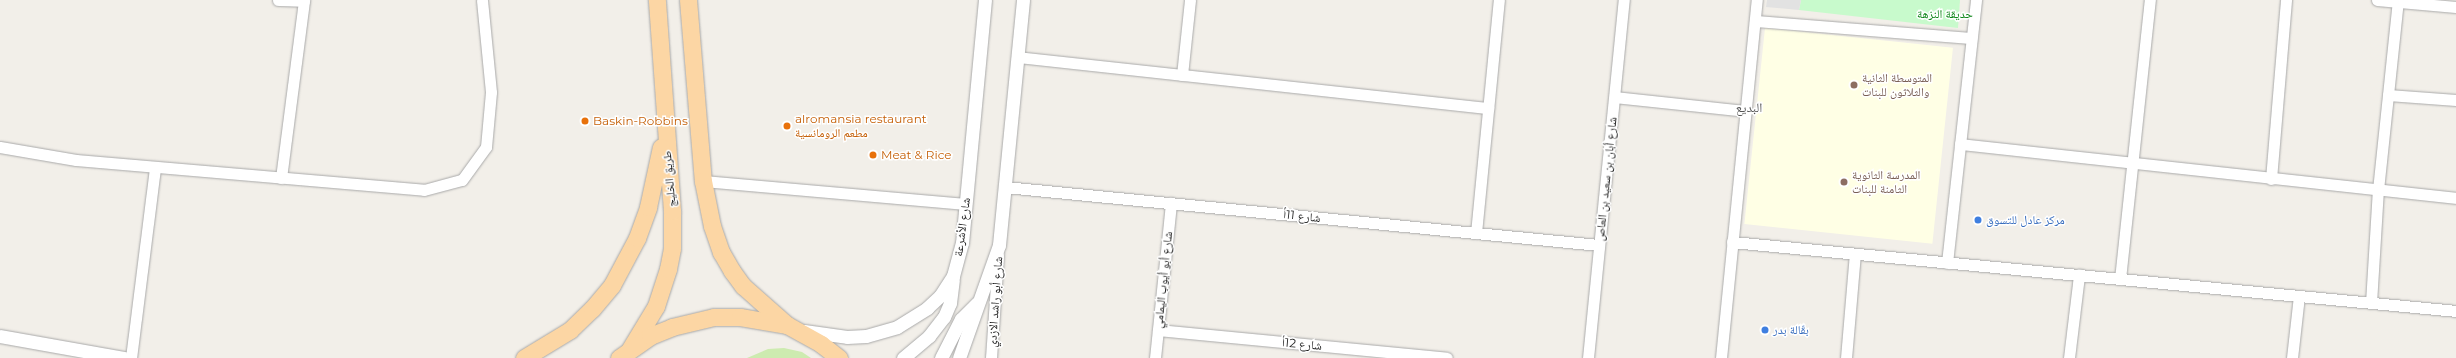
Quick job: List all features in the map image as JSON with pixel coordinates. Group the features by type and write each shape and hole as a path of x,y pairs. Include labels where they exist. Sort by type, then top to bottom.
{"main road":[{"name":"طريق الخليج","path":"622,355 656,306 668,269 672,248 672,211 657,0"},
{"path":"688,0 703,181 712,226 721,252 743,286 792,328 821,344 839,358"},
{"path":"524,358 570,330 592,309 612,285 637,238 648,207 665,129"},
{"path":"622,355 650,336 692,321 740,317 792,328"}],"street":[{"path":"278,0 304,1 281,178"},
{"path":"0,147 76,160 424,190 462,180 486,147 491,92 482,0"},
{"name":"شارع الأشرعة","path":"792,328 847,337 883,332 903,324 928,308 940,296 953,276 962,243 985,0"},
{"path":"959,358 999,245 1023,0"},
{"path":"1182,75 1190,0"},
{"path":"1476,233 1499,0"},
{"name":"شارع أبان بن سعيد بن العاص","path":"1588,358 1624,0"},
{"path":"1721,358 1757,0"},
{"path":"1947,263 1976,0"},
{"path":"2120,279 2150,0"},
{"path":"2271,179 2286,0"},
{"path":"2377,0 2456,7"},
{"path":"2371,303 2378,190 2398,1"},
{"path":"1755,21 1971,38"},
{"path":"1017,57 1488,108"},
{"path":"2388,95 2456,100"},
{"path":"1614,97 1746,111"},
{"path":"1960,144 2132,164 2456,198"},
{"path":"131,358 155,168"},
{"path":"703,181 966,204"},
{"name":"شارع 11أ","path":"1005,187 1599,245"},
{"name":"شارع أبو أيوب اليمامي","path":"1155,358 1171,203"},
{"path":"1732,242 2456,311"},
{"name":"شارع أبو راشد الازدي","path":"991,358 999,245"},
{"path":"1846,358 1855,254"},
{"path":"2069,358 2079,275"},
{"path":"903,358 929,336 944,317 950,303 953,276"},
{"path":"2292,358 2299,296"},
{"path":"941,358 961,319 980,300"},
{"name":"شارع 12أ","path":"1158,330 1447,358"},
{"path":"0,336 124,358"}],"shaded area":[{"path":"1767,0 1801,0 1799,10 1766,7"},
{"path":"1765,28 1953,48 1932,244 1744,224"}],"green space":[{"name":"حديقة النزهة","path":"1801,0 1960,0 1958,28 1799,10"},
{"path":"784,348 802,352 811,358 747,358 768,349"}],"place":[{"name":"المتوسطة الثانية والثلاثون للبنات","path":"1854,85"},
{"name":"Baskin-Robbins","path":"585,121"},
{"name":"alromansia restaurant مطعم الرومانسية","path":"787,126"},
{"name":"Meat & Rice","path":"873,155"},
{"name":"المدرسة الثانوية الثامنة للبنات","path":"1844,182"},
{"name":"مركز عادل للتسوق","path":"1978,220"},
{"name":"بقّالة بدر","path":"1765,330"}],"district":[{"name":"البديع","path":"1749,107"}]}
